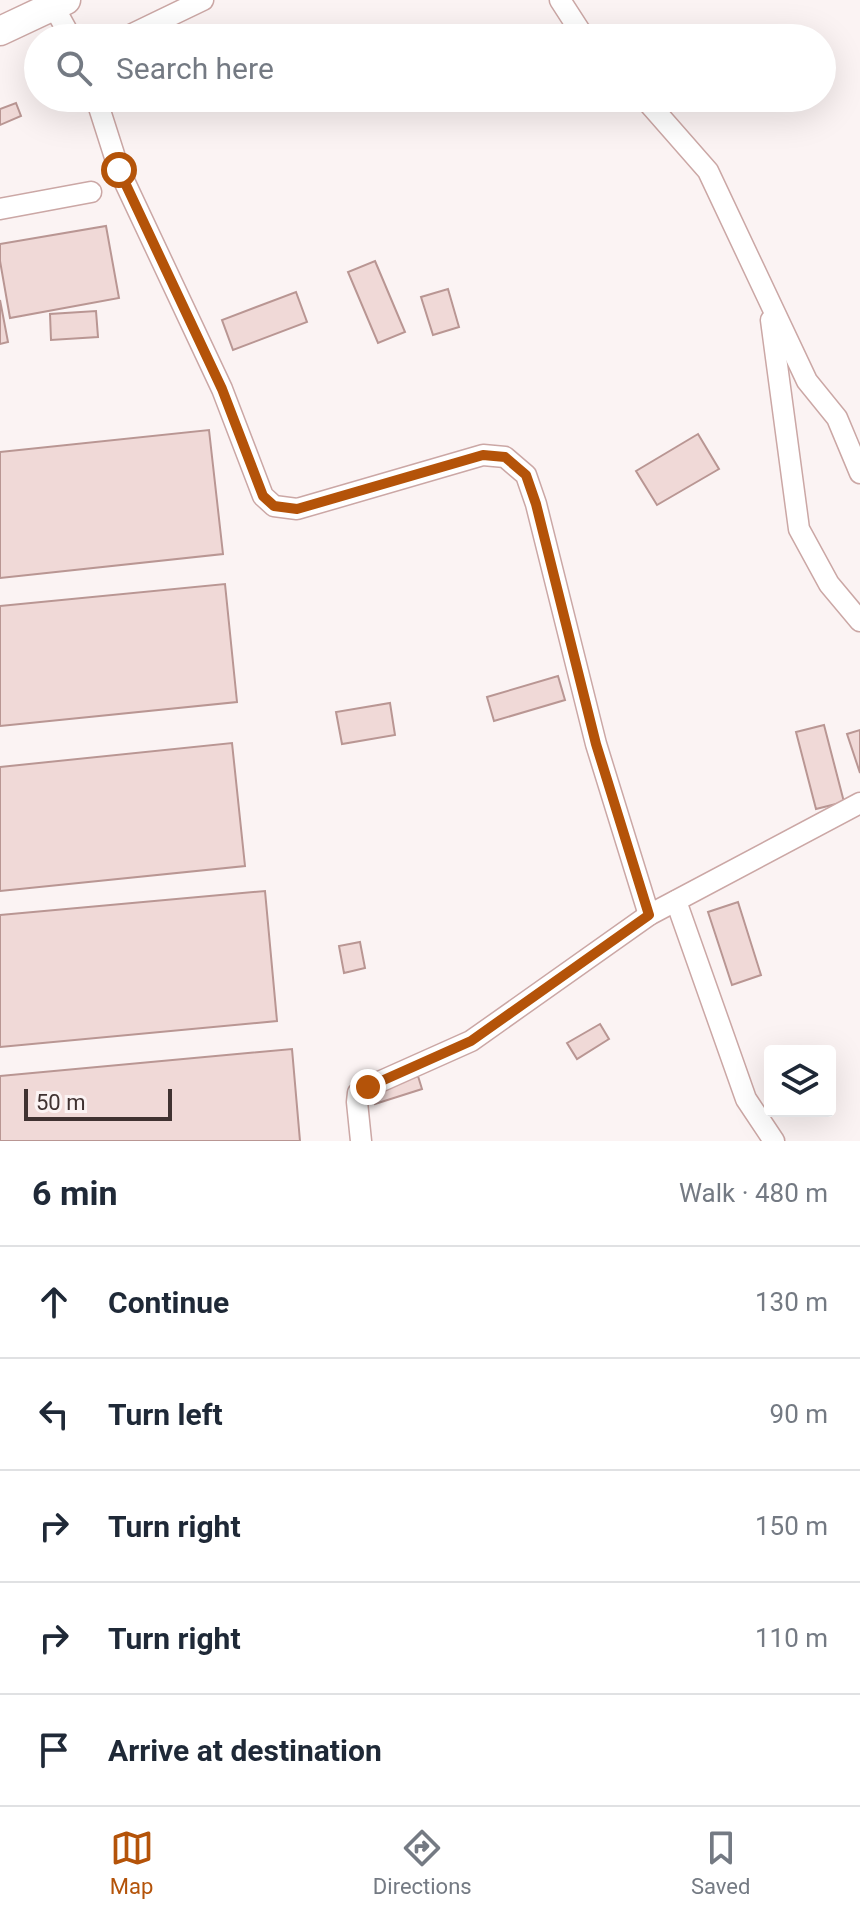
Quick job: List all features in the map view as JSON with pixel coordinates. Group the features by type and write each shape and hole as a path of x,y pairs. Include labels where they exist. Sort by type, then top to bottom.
{"highway":[{"path":"0,31 60,3"}],"street":[{"path":"153,24 203,0"},
{"path":"560,0 575,24"},
{"path":"60,3 67,24"},
{"path":"100,112 119,170 222,389 263,496 274,506 297,509 483,455 505,457 526,475 596,744 649,915"},
{"path":"656,112 708,171 807,381 837,418 860,473"},
{"path":"0,209 91,192"},
{"path":"769,300 799,529 829,584 860,621"},
{"path":"361,1141 358,1093 471,1041 649,915 860,803"},
{"path":"676,901 746,1099 774,1141"}],"building":[{"path":"16,103 21,116 0,125 0,109"},
{"path":"106,226 119,298 10,318 0,244"},
{"path":"375,261 405,332 378,343 348,272"},
{"path":"448,289 459,327 433,335 421,297"},
{"path":"296,292 307,322 233,350 222,320"},
{"path":"0,300 8,342 0,344"},
{"path":"96,311 98,337 51,340 50,314"},
{"path":"209,430 223,554 0,578 0,452"},
{"path":"698,434 719,469 657,505 636,471"},
{"path":"225,584 237,702 0,726 0,606"},
{"path":"558,676 565,700 494,721 487,697"},
{"path":"390,703 395,735 342,744 336,712"},
{"path":"824,725 844,802 816,809 796,732"},
{"path":"860,730 860,773 847,734"},
{"path":"232,743 245,866 0,891 0,767"},
{"path":"265,891 277,1021 0,1047 0,915"},
{"path":"738,902 761,975 732,985 708,912"},
{"path":"360,942 365,968 344,973 339,946"},
{"path":"600,1024 609,1039 577,1059 567,1043"},
{"path":"292,1049 300,1141 0,1141 0,1076"},
{"path":"418,1076 422,1089 375,1104 371,1091"}],"route":[{"path":"119,170 222,389 263,496 274,506 297,509 483,455 505,457 526,475 596,744 649,915 471,1041 368,1087"}]}
